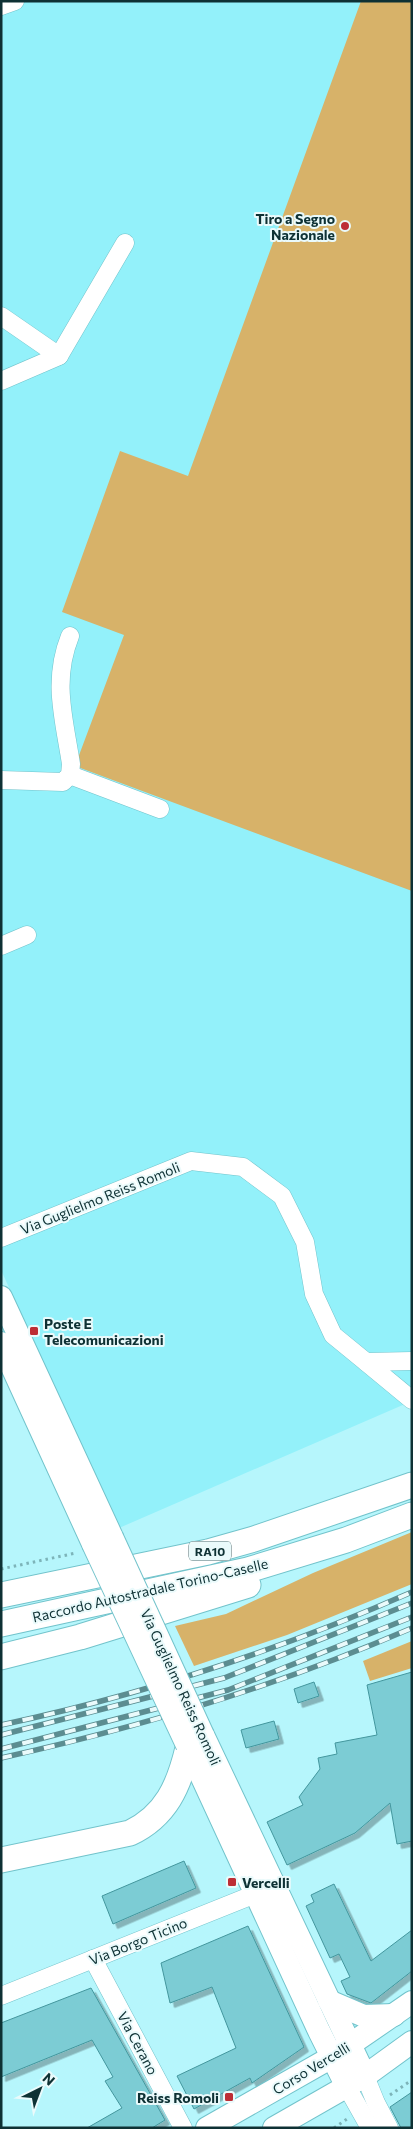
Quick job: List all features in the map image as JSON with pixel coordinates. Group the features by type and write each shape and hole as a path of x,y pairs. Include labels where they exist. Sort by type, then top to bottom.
{"highway":[{"name":"Raccordo Autostradale Torino-Caselle","path":"1,1595 208,1552 303,1524 412,1485"},
{"name":"Raccordo Autostradale Torino-Caselle","path":"1,1624 248,1570 346,1540 412,1515"},
{"name":"RA10","path":"1,1656 80,1637 239,1588 302,1564 346,1540"},
{"path":"1,1860 130,1834 145,1826 158,1814 170,1797 193,1743"}],"main road":[{"name":"Via Guglielmo Reiss Romoli","path":"1,1297 100,1543"},
{"name":"Via Guglielmo Reiss Romoli","path":"1,1343 100,1543 193,1743 356,2081"},
{"name":"Via Guglielmo Reiss Romoli","path":"265,1890 329,2002 341,2051"},
{"path":"329,2002 364,2016 394,2015"},
{"name":"Corso Vercelli","path":"207,2128 341,2051 412,2002"},
{"path":"274,2128 356,2081 412,2042"}],"street":[{"path":"1,6 15,1"},
{"path":"1,381 59,356 125,244"},
{"path":"1,316 59,356"},
{"path":"1,780 63,782 70,775 72,764 60,690 62,656 70,636"},
{"path":"70,775 160,809"},
{"path":"1,946 27,935"},
{"name":"Via Guglielmo Reiss Romoli","path":"1,1238 191,1161 243,1166 282,1196 305,1242 314,1294 333,1336 412,1400"},
{"path":"366,1362 412,1361"},
{"name":"Via Borgo Ticino","path":"1,1996 265,1890"},
{"name":"Via Cerano","path":"93,1959 183,2128"},
{"path":"356,2081 370,2128"},
{"path":"356,2081 376,2103 389,2128"}],"path":[{"path":"1,1569 100,1543"},
{"path":"402,2087 412,2080"}],"shaded area":[{"path":"1,1 412,1 412,1401 119,1528 1,1270"},
{"name":"Tiro a Segno Nazionale","path":"361,1 412,1 412,891 75,766 124,635 62,612 120,451 188,476"},
{"path":"412,1532 412,1584 287,1635 194,1666 175,1626 226,1614 313,1573"},
{"path":"412,1641 412,1668 370,1681 363,1661"}],"building":[{"path":"412,1672 412,1841 397,1844 390,1803 355,1833 287,1865 267,1822 303,1805 299,1797 320,1769 318,1758 337,1754 335,1743 377,1735 367,1685"},
{"path":"314,1682 319,1696 298,1703 294,1689"},
{"path":"274,1721 279,1739 246,1748 241,1730"},
{"path":"184,1861 196,1888 113,1924 102,1896"},
{"path":"334,1884 371,1961 412,1930 412,1971 371,2003 347,1994 341,1981 350,1977 339,1954 330,1958 306,1906 314,1902 311,1895"},
{"path":"248,1926 304,2047 252,2083 250,2078 194,2109 177,2076 236,2048 212,1987 170,2003 161,1963"},
{"path":"91,1988 165,2120 152,2128 87,2128 122,2108 105,2081 113,2077 92,2040 1,2077 1,2023"},
{"path":"412,2092 412,2128 401,2128 390,2107"}],"railway":[{"path":"1,1725 106,1700 210,1669 312,1633 412,1592"},
{"path":"1,1735 224,1678 412,1603"},
{"path":"1,1749 228,1690 412,1617"},
{"path":"1,1758 106,1733 210,1703 312,1668 412,1628"}],"place":[{"name":"Tiro a Segno Nazionale","path":"345,226"},
{"name":"Poste E Telecomunicazioni","path":"34,1331"},
{"name":"Vercelli","path":"232,1882"},
{"name":"Reiss Romoli","path":"229,2097"}]}
